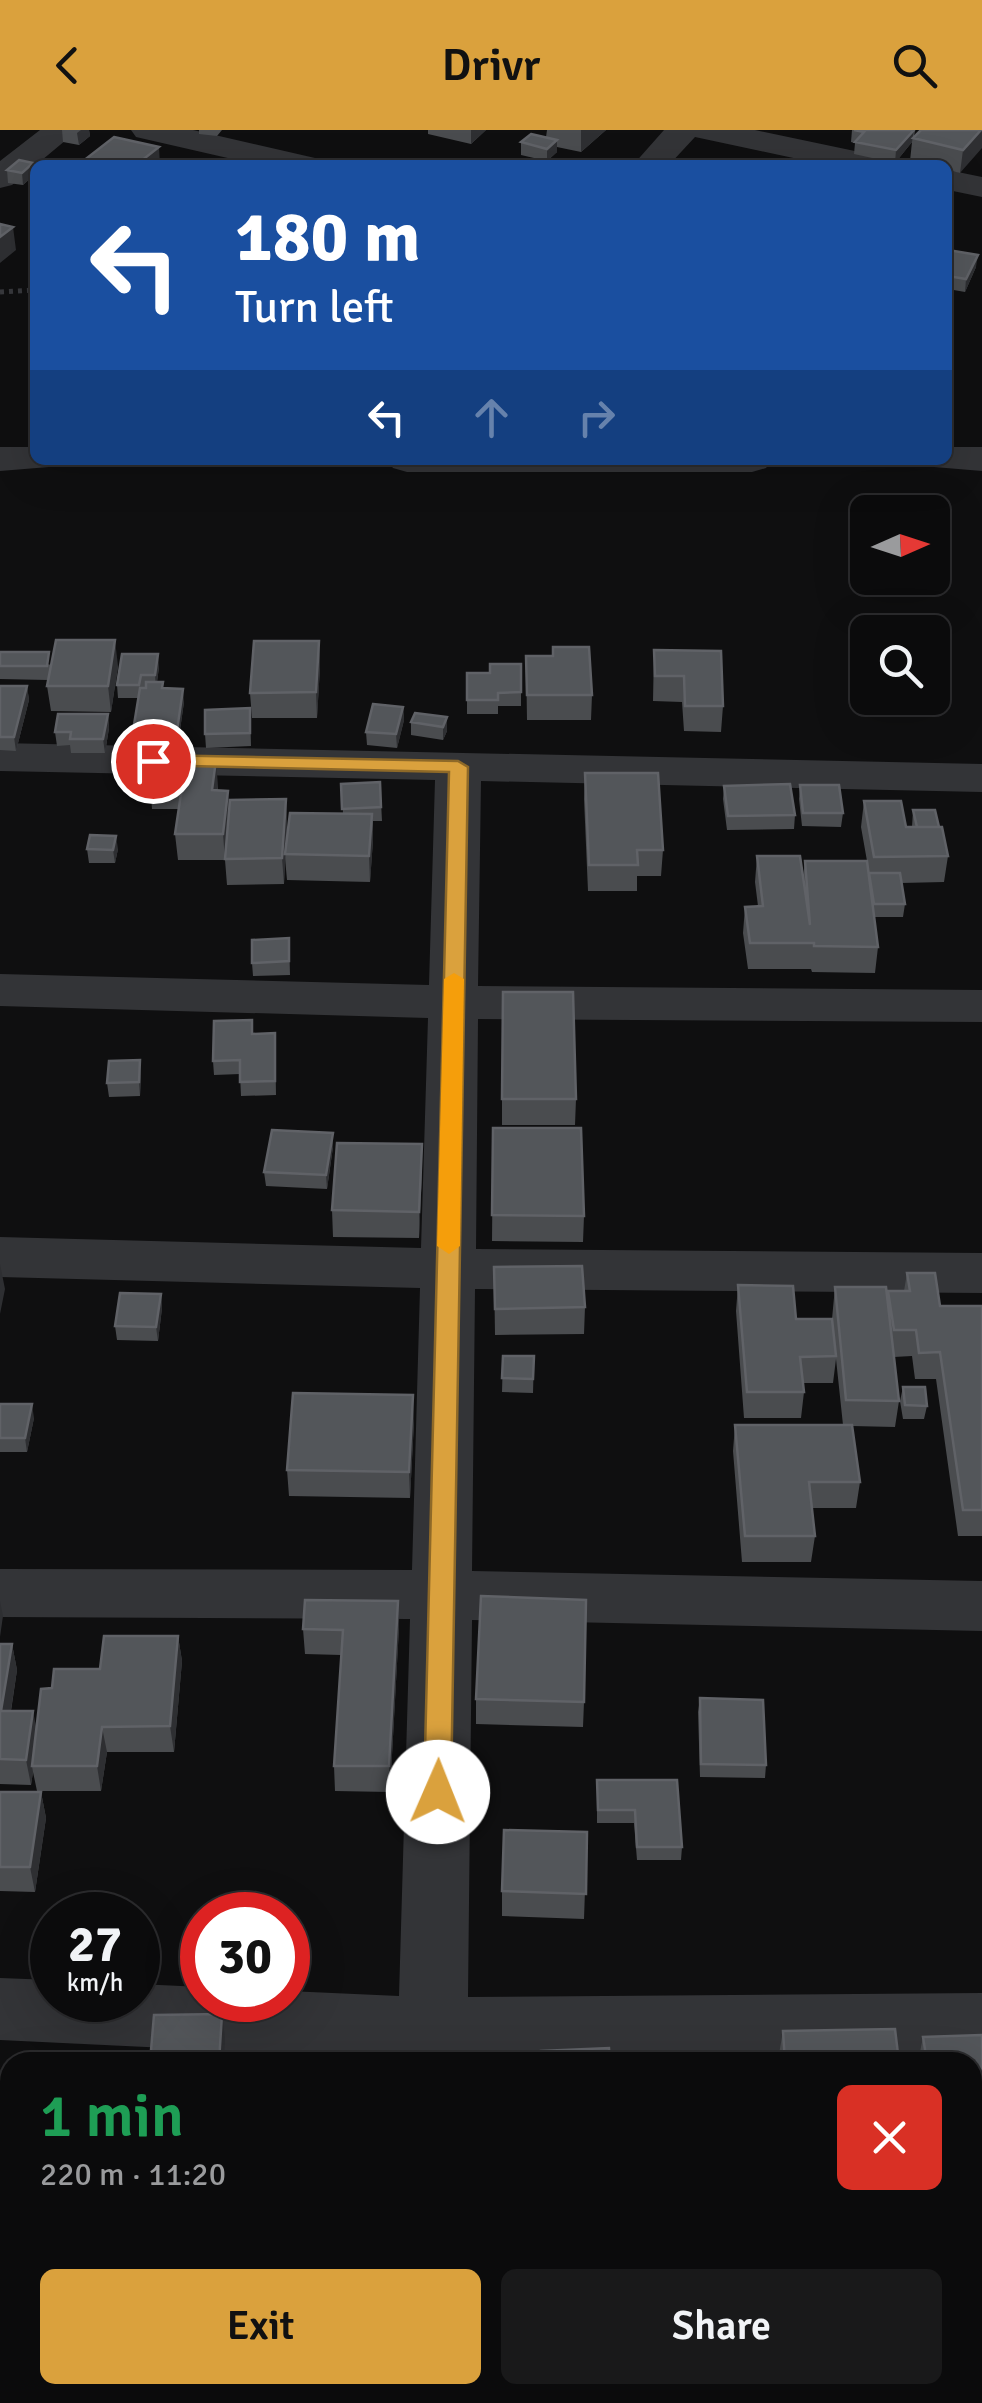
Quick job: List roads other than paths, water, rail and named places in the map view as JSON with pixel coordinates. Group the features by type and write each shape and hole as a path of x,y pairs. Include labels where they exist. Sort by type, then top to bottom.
{"street":[{"path":"0,178 61,130"},
{"path":"148,130 281,160"},
{"path":"655,160 683,130"},
{"path":"706,130 852,160"},
{"path":"952,181 982,187"},
{"path":"0,459 30,459"},
{"path":"952,459 982,459"},
{"path":"0,758 982,778"},
{"path":"432,2046 458,767"},
{"path":"0,990 454,1002 982,1006"},
{"path":"0,1257 448,1270 982,1272"},
{"path":"0,1594 442,1595 982,1606"},
{"path":"0,2009 432,2046 982,2024"}]}
